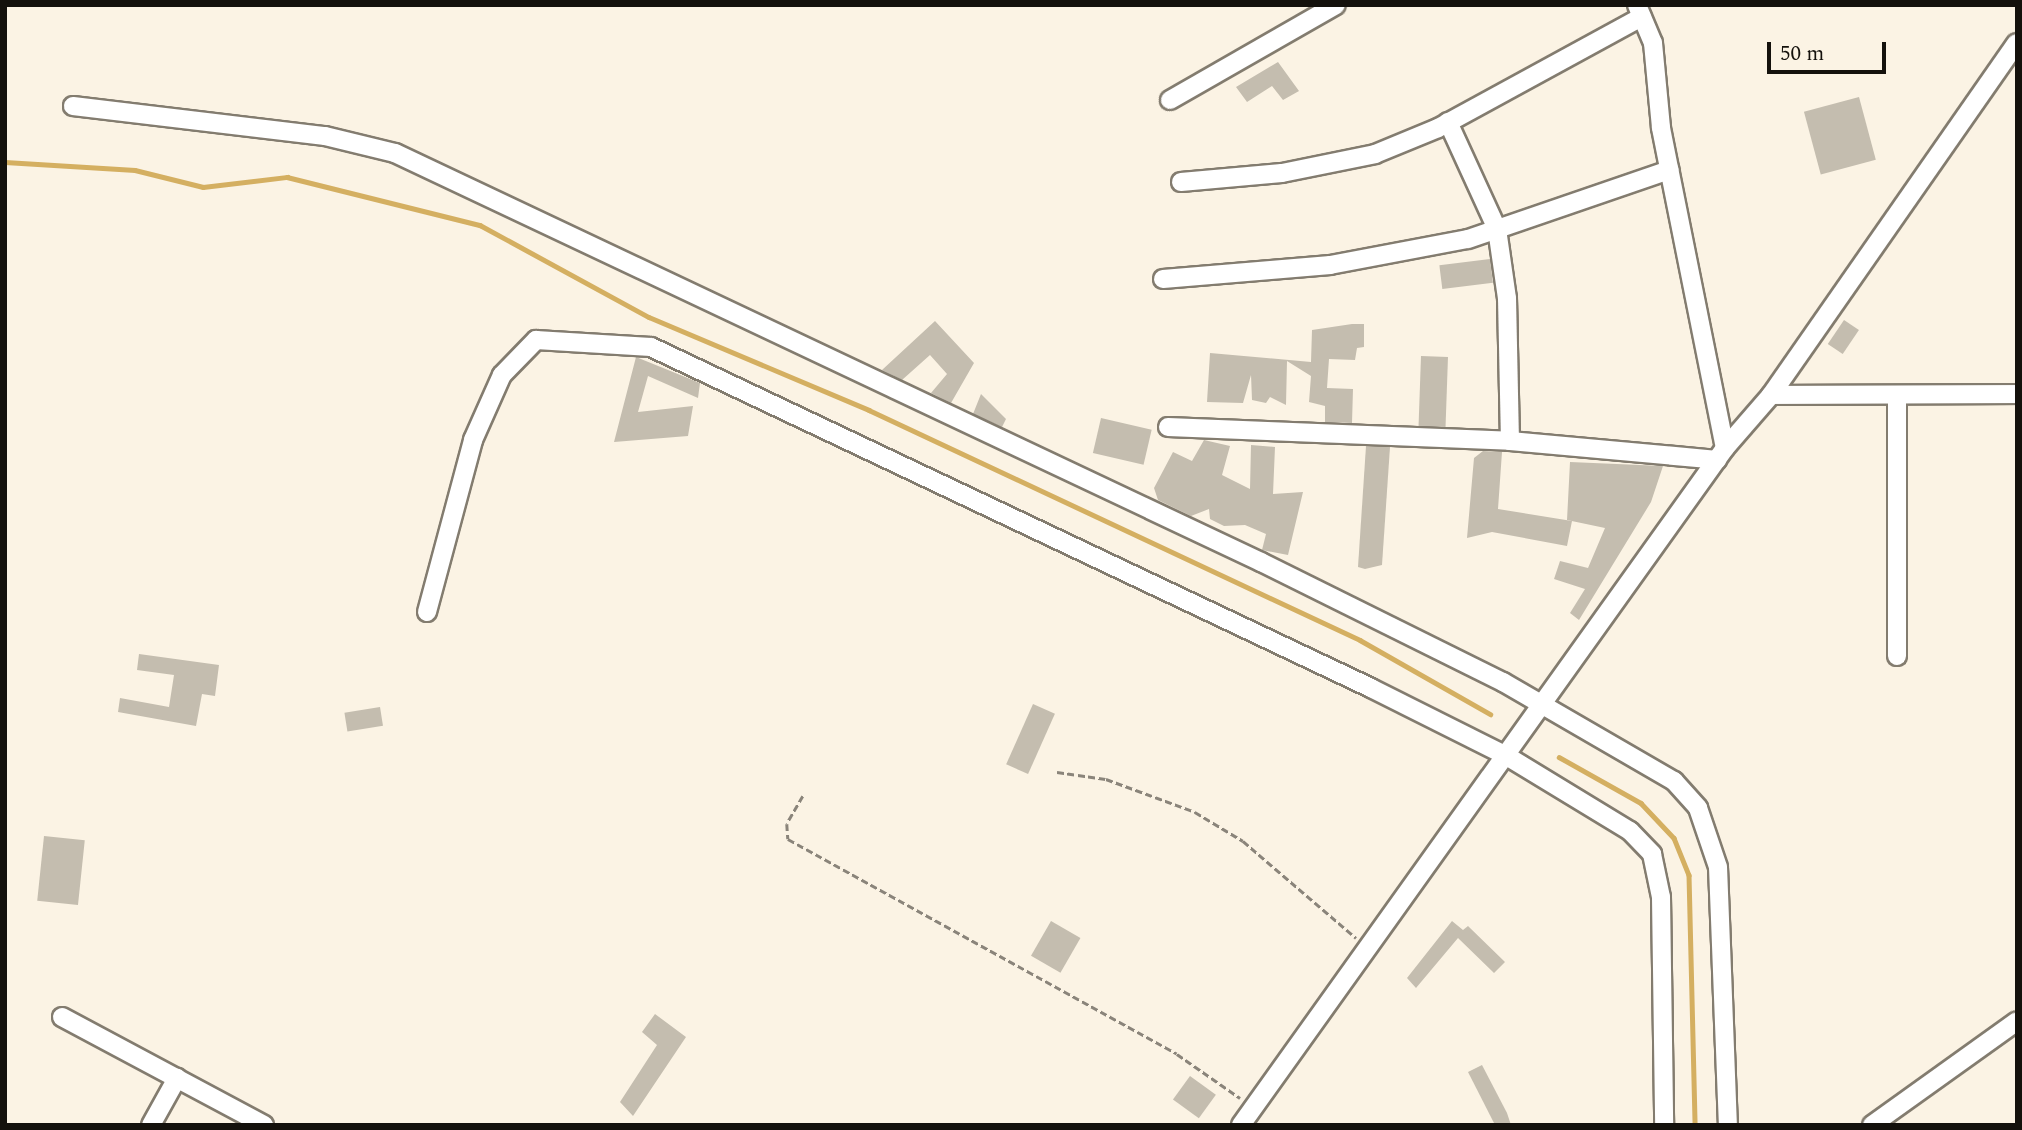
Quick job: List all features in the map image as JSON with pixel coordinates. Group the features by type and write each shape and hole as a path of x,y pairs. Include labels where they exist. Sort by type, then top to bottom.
{"street":[{"path":"1170,100 1336,5"},
{"path":"1181,182 1282,173 1375,154 1448,122 1640,11 1653,43 1669,170 1721,454"},
{"path":"1241,1125 1369,950 1540,704 1721,454 1772,395 2017,43"},
{"path":"73,106 325,136 395,153 996,442 1261,562 1540,704 1674,781 1698,808 1718,867 1728,1125"},
{"path":"1448,122 1497,229 1507,298 1510,441"},
{"path":"1163,279 1330,265 1497,229 1669,170"},
{"path":"427,612 473,440 502,374 536,340 625,341 651,347 1505,755 1630,831 1651,855 1661,897 1664,1125"},
{"path":"1772,395 2017,394"},
{"path":"1897,396 1897,656"},
{"path":"1168,427 1510,441 1721,454"},
{"path":"62,1017 264,1125"},
{"path":"1872,1125 2017,1021"},
{"path":"151,1125 177,1078"}],"path":[{"path":"1057,772 1105,779 1195,812 1243,841 1369,950"},
{"path":"803,796 787,824 788,839 1177,1055 1254,1108"}],"building":[{"path":"1278,62 1299,91 1283,100 1272,86 1247,102 1236,87"},
{"path":"1859,97 1876,160 1821,175 1804,112"},
{"path":"1490,259 1493,283 1442,289 1439,265"},
{"path":"1844,320 1859,330 1843,354 1828,344"},
{"path":"935,321 974,363 951,403 931,393 947,374 930,355 902,380 882,370"},
{"path":"1364,324 1364,347 1357,348 1355,360 1329,359 1327,388 1353,389 1352,423 1325,422 1325,406 1309,402 1311,376 1287,361 1286,405 1270,397 1266,403 1252,400 1251,375 1243,403 1207,402 1210,353 1311,362 1312,330"},
{"path":"1421,356 1448,357 1446,427 1419,426"},
{"path":"636,357 700,383 698,398 648,376 638,412 693,406 688,436 614,442"},
{"path":"981,394 1006,419 1002,427 973,414"},
{"path":"1101,418 1152,430 1144,465 1093,453"},
{"path":"1204,440 1230,446 1222,475 1250,489 1251,445 1275,447 1273,494 1303,492 1288,555 1262,550 1266,534 1245,525 1224,526 1210,519 1209,509 1191,516 1158,500 1154,488 1173,452 1192,461"},
{"path":"1366,446 1390,447 1382,565 1365,569 1358,567"},
{"path":"1483,451 1502,452 1498,509 1572,521 1567,546 1492,532 1467,538 1474,458"},
{"path":"1570,462 1663,466 1651,502 1579,620 1570,613 1585,589 1554,579 1560,561 1588,568 1605,528 1567,520"},
{"path":"139,654 219,665 215,696 202,694 196,726 118,712 120,698 169,707 174,675 137,670"},
{"path":"1033,704 1055,714 1028,774 1006,764"},
{"path":"380,707 383,726 347,731 344,713"},
{"path":"44,836 85,840 78,905 37,901"},
{"path":"1051,921 1080,938 1060,973 1031,956"},
{"path":"1452,921 1463,930 1468,926 1505,962 1494,973 1458,938 1416,988 1407,978"},
{"path":"655,1014 686,1037 633,1116 620,1102 657,1045 642,1032"},
{"path":"1482,1065 1511,1125 1495,1125 1468,1072"},
{"path":"1190,1076 1216,1095 1199,1118 1173,1099"}],"waterway":[{"path":"5,162 135,170 203,187 287,177 480,225 649,317 869,410 1360,640 1490,714"},
{"path":"1559,757 1641,803 1674,838 1689,875 1695,1125"}]}
